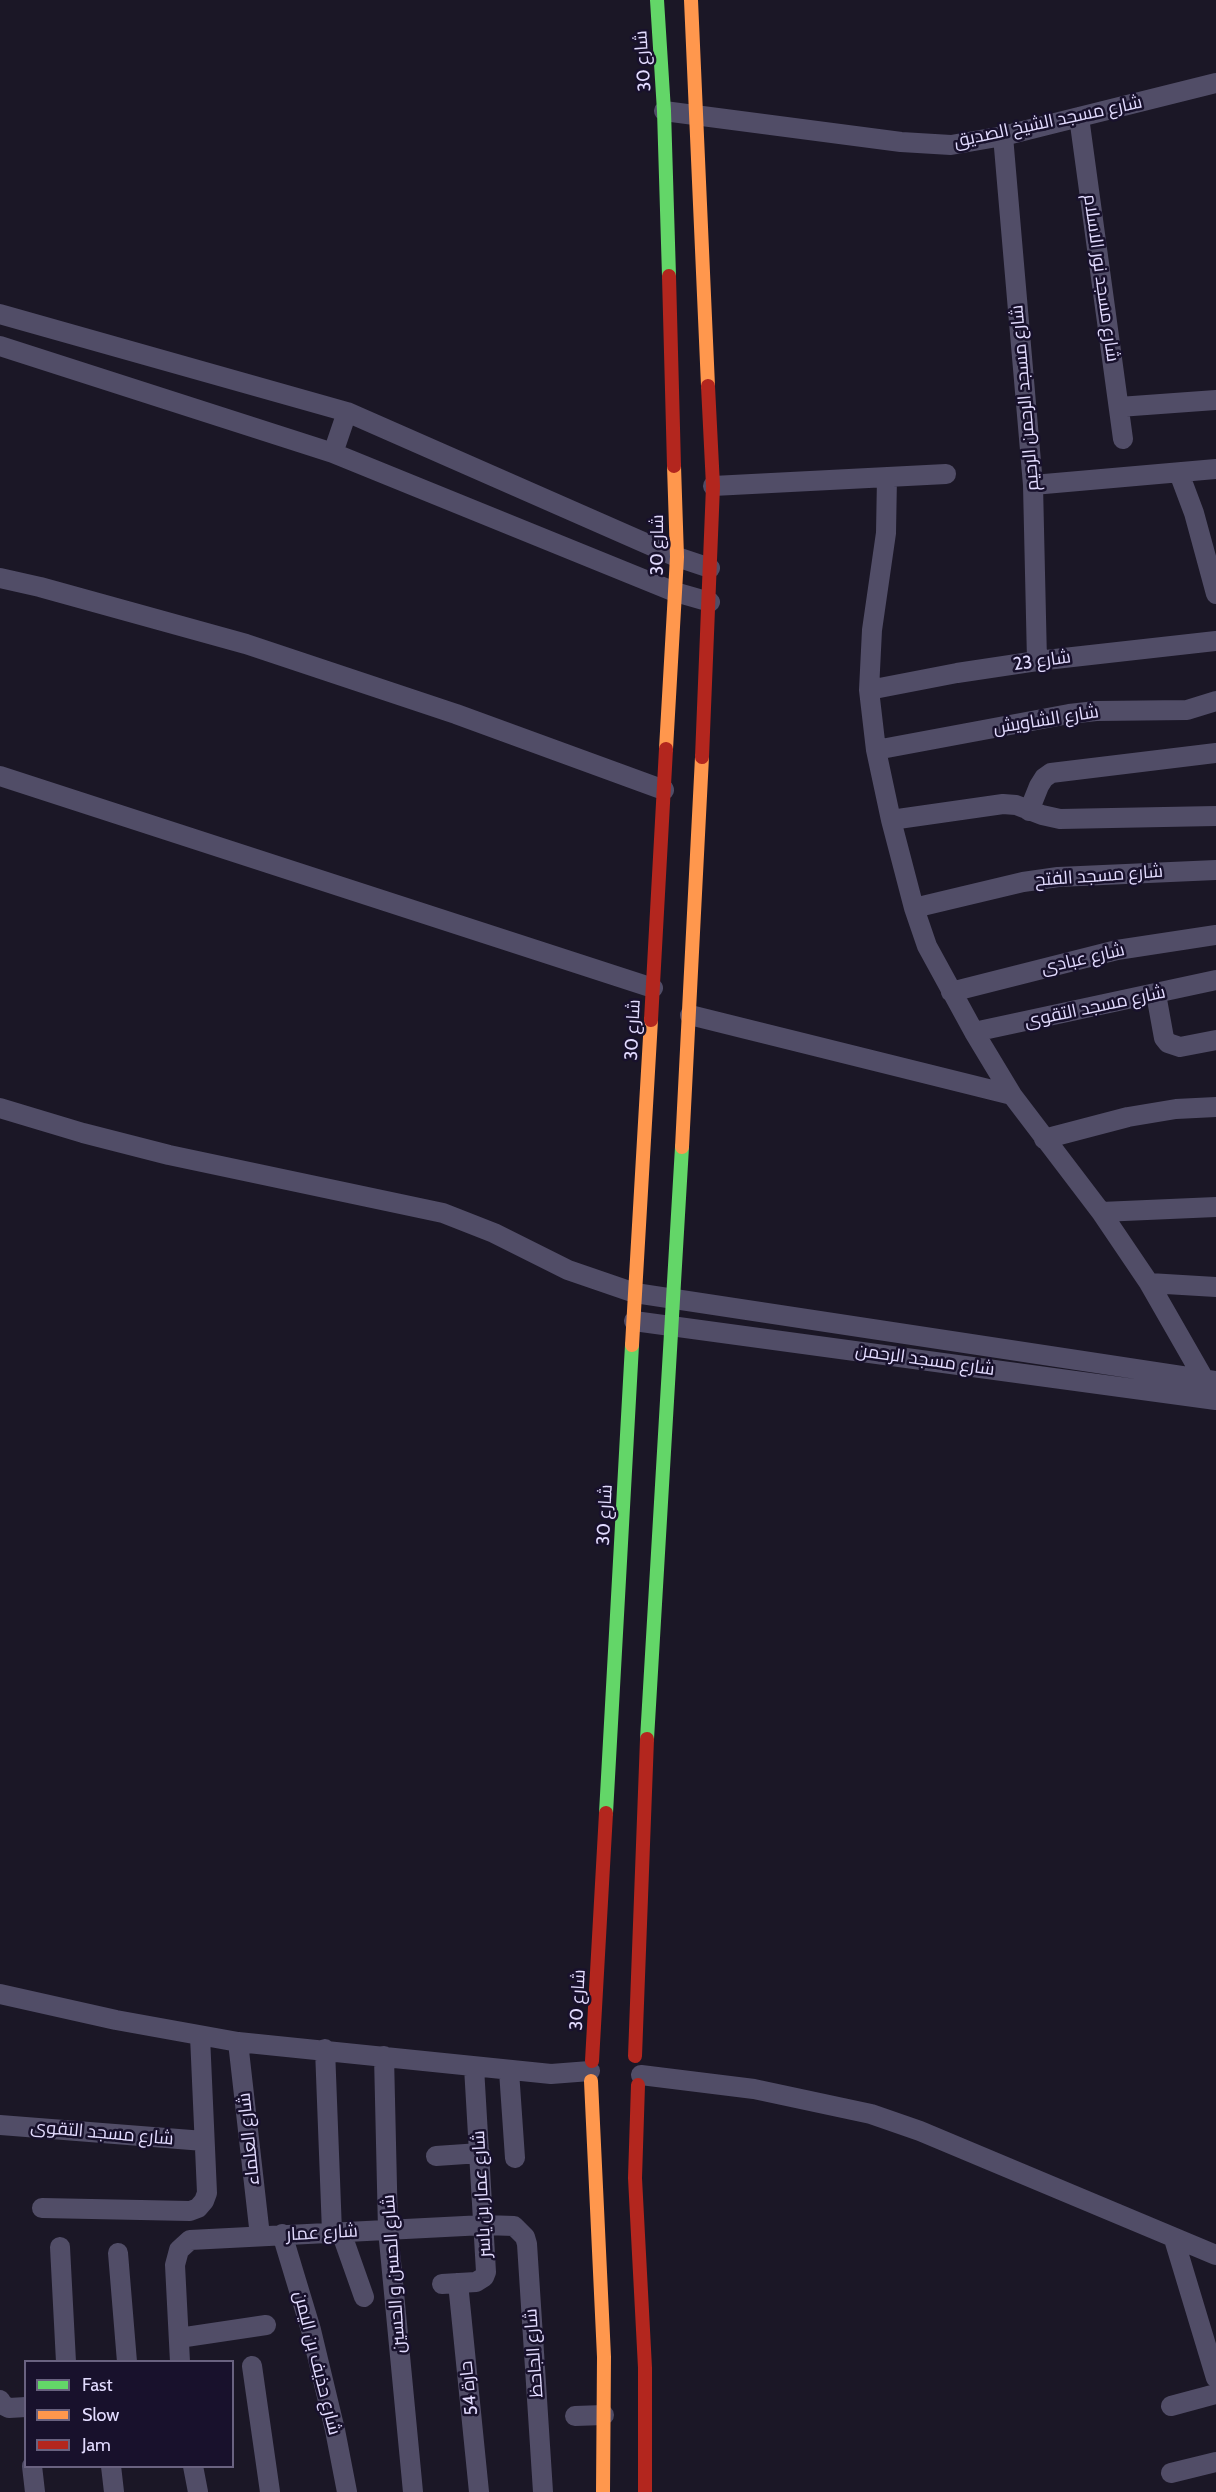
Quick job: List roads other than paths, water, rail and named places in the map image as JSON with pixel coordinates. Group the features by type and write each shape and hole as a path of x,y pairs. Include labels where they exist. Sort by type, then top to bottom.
{"street":[{"name":"شارع 30","path":"603,2492 604,2357 591,2071 633,1321 657,1090 653,988 677,557 664,111 657,0"},
{"path":"635,2056 648,1708 673,1325 710,602 713,486 691,0"},
{"name":"شارع مسجد الشيخ الصديق","path":"664,111 926,145 951,145 1002,136 1216,83"},
{"name":"شارع مسجد نور الاسلام","path":"1079,117 1123,439"},
{"name":"شارع مسجد الرحمن الرحيم","path":"1002,136 1033,485 1037,661"},
{"path":"0,314 347,412 677,557 710,568"},
{"path":"0,346 333,453 675,592 710,602"},
{"path":"1119,406 1216,400"},
{"path":"333,453 347,412"},
{"path":"1033,485 1216,469"},
{"path":"1179,473 1194,513 1216,594"},
{"path":"713,486 946,474"},
{"path":"887,477 886,533 872,630 869,690 876,750 891,820 914,909 927,946 951,992 1012,1095 1101,1212 1149,1282 1210,1380"},
{"path":"0,578 246,644 456,714 664,790"},
{"name":"شارع 23","path":"869,690 1037,661 1216,641"},
{"name":"شارع الشاويش","path":"876,750 1069,714 1096,711 1187,710 1216,701"},
{"path":"1029,811 1039,786 1052,772 1216,753"},
{"path":"0,776 653,988"},
{"path":"891,820 1004,804 1016,805 1060,819 1216,816"},
{"name":"شارع مسجد الفتح","path":"914,909 1023,882 1058,877 1216,870"},
{"name":"شارع عبادى","path":"951,992 1117,950 1216,935"},
{"name":"شارع مسجد التقوى","path":"974,1032 1216,980"},
{"path":"1156,994 1164,1038 1168,1043 1180,1047 1216,1040"},
{"path":"690,1015 1012,1095"},
{"path":"657,1090 686,1092"},
{"path":"1044,1139 1128,1117 1176,1109 1216,1107"},
{"name":"شارع مسجد الرحمن","path":"0,1108 83,1133 169,1155 443,1213 494,1233 568,1270 635,1293 1210,1380"},
{"path":"1101,1212 1216,1207"},
{"path":"1149,1282 1216,1287"},
{"name":"شارع مسجد الرحمن","path":"633,1321 1216,1401"},
{"path":"0,1994 238,2042 325,2049 509,2071 551,2074 591,2071"},
{"path":"42,2208 190,2211 198,2208 207,2193 200,2036"},
{"name":"شارع العلماء","path":"238,2042 260,2236"},
{"path":"604,2096 596,2089 591,2071 599,2053 613,2048 627,2050 635,2056 640,2065 635,2188 645,2368 645,2492"},
{"path":"325,2049 336,2232 364,2297"},
{"name":"شارع الحسن و الحسين","path":"384,2056 388,2230 414,2492"},
{"name":"شارع عمار بن ياسر","path":"450,2284 476,2282 484,2277 486,2272 474,2067"},
{"path":"509,2071 516,2158"},
{"path":"623,2097 632,2093 640,2080"},
{"path":"640,2080 754,2089 871,2114 920,2131 1216,2255"},
{"name":"شارع مسجد التقوى","path":"0,2125 204,2141"},
{"path":"436,2156 480,2153"},
{"name":"شارع عمار","path":"179,2338 175,2265 179,2250 190,2240 506,2225"},
{"name":"شارع الجاحظ","path":"506,2225 520,2230 527,2244 543,2492"},
{"name":"شارع حذيف بن اليمن","path":"282,2234 311,2330 347,2492"},
{"path":"1174,2239 1216,2378"},
{"path":"60,2247 66,2360"},
{"path":"118,2253 127,2360"},
{"name":"حارة 54","path":"450,2284 480,2492"},
{"path":"180,2360 179,2338 266,2325"},
{"path":"252,2366 270,2492"},
{"path":"1171,2406 1216,2394"},
{"path":"0,2400 9,2408 24,2407"},
{"path":"575,2416 604,2415"},
{"path":"1171,2473 1216,2462"},
{"path":"32,2468 35,2492"},
{"path":"111,2468 114,2492"},
{"path":"193,2468 198,2492"}]}
